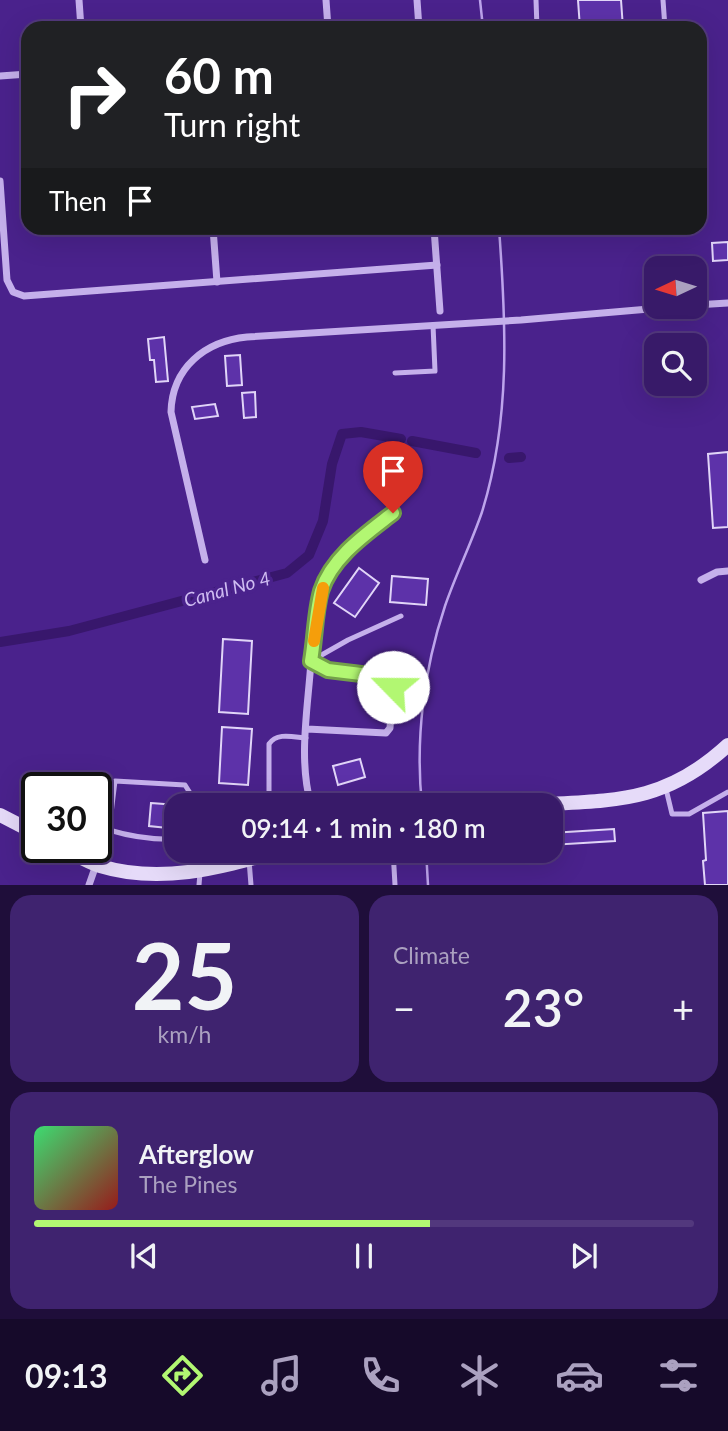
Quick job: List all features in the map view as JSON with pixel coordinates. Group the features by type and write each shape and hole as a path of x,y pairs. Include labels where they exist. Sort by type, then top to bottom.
{"main road":[{"path":"563,803 625,798 666,788 705,766 728,745"},
{"path":"0,815 21,826"},
{"path":"94,864 142,880 197,877 238,863"}],"street":[{"path":"79,0 80,21"},
{"path":"326,0 328,21"},
{"path":"417,0 418,21"},
{"path":"0,76 21,74"},
{"path":"0,181 7,280 9,287 18,295 437,265"},
{"path":"214,235 217,282"},
{"path":"435,235 440,311"},
{"path":"707,304 728,303"},
{"path":"205,560 171,412 172,393 183,371 205,350 227,339 644,309"},
{"path":"701,580 717,572 728,571"},
{"path":"307,729 386,733 390,728 393,687 391,681 386,677 328,670 311,661 306,738 305,781 308,793"},
{"path":"89,885 94,864"}],"lane":[{"path":"536,0 537,21"},
{"path":"663,0 664,21"},
{"path":"395,373 435,371 433,325"},
{"path":"311,661 320,598 329,573 364,535 393,513"},
{"path":"311,661 348,640 401,616"},
{"path":"269,793 269,744 273,738 306,738"},
{"path":"112,806 115,781 185,785 190,793"},
{"path":"666,788 672,814 689,814 728,792"},
{"path":"112,831 129,836 164,840"},
{"path":"224,863 224,867"},
{"path":"249,863 251,885"},
{"path":"394,863 395,885"}],"building":[{"path":"578,0 621,0 622,21 580,21"},
{"path":"728,242 728,260 713,261 712,243"},
{"path":"164,337 168,381 156,382 148,339"},
{"path":"240,355 242,385 227,386 225,356"},
{"path":"255,392 256,417 244,418 242,393"},
{"path":"215,404 218,416 195,419 192,407"},
{"path":"728,452 728,527 713,528 708,454"},
{"path":"359,568 379,583 355,617 334,603"},
{"path":"392,576 428,579 426,605 390,602"},
{"path":"223,639 252,641 248,714 219,712"},
{"path":"222,727 252,729 248,785 219,783"},
{"path":"360,759 365,777 338,785 333,766"},
{"path":"151,803 164,804 164,828 149,826"},
{"path":"728,811 728,885 705,885 703,813"},
{"path":"614,829 615,841 563,844 563,832"}],"waterway":[{"path":"480,0 482,21"},
{"path":"421,793 423,704 432,654 445,606 482,512 498,442 504,371 499,235"},
{"name":"Canal No 4","path":"0,642 69,631 287,573 309,555 323,521 332,464 342,434 361,432 401,439"},
{"name":"Canal No 4","path":"412,441 476,453"},
{"name":"Canal No 4","path":"509,458 521,457"},
{"path":"427,863 428,885"}],"slow traffic":[{"path":"314,641 323,588"}],"route":[{"path":"393,513 364,535 329,573 322,590 311,661 328,670 386,677 393,687"}]}
